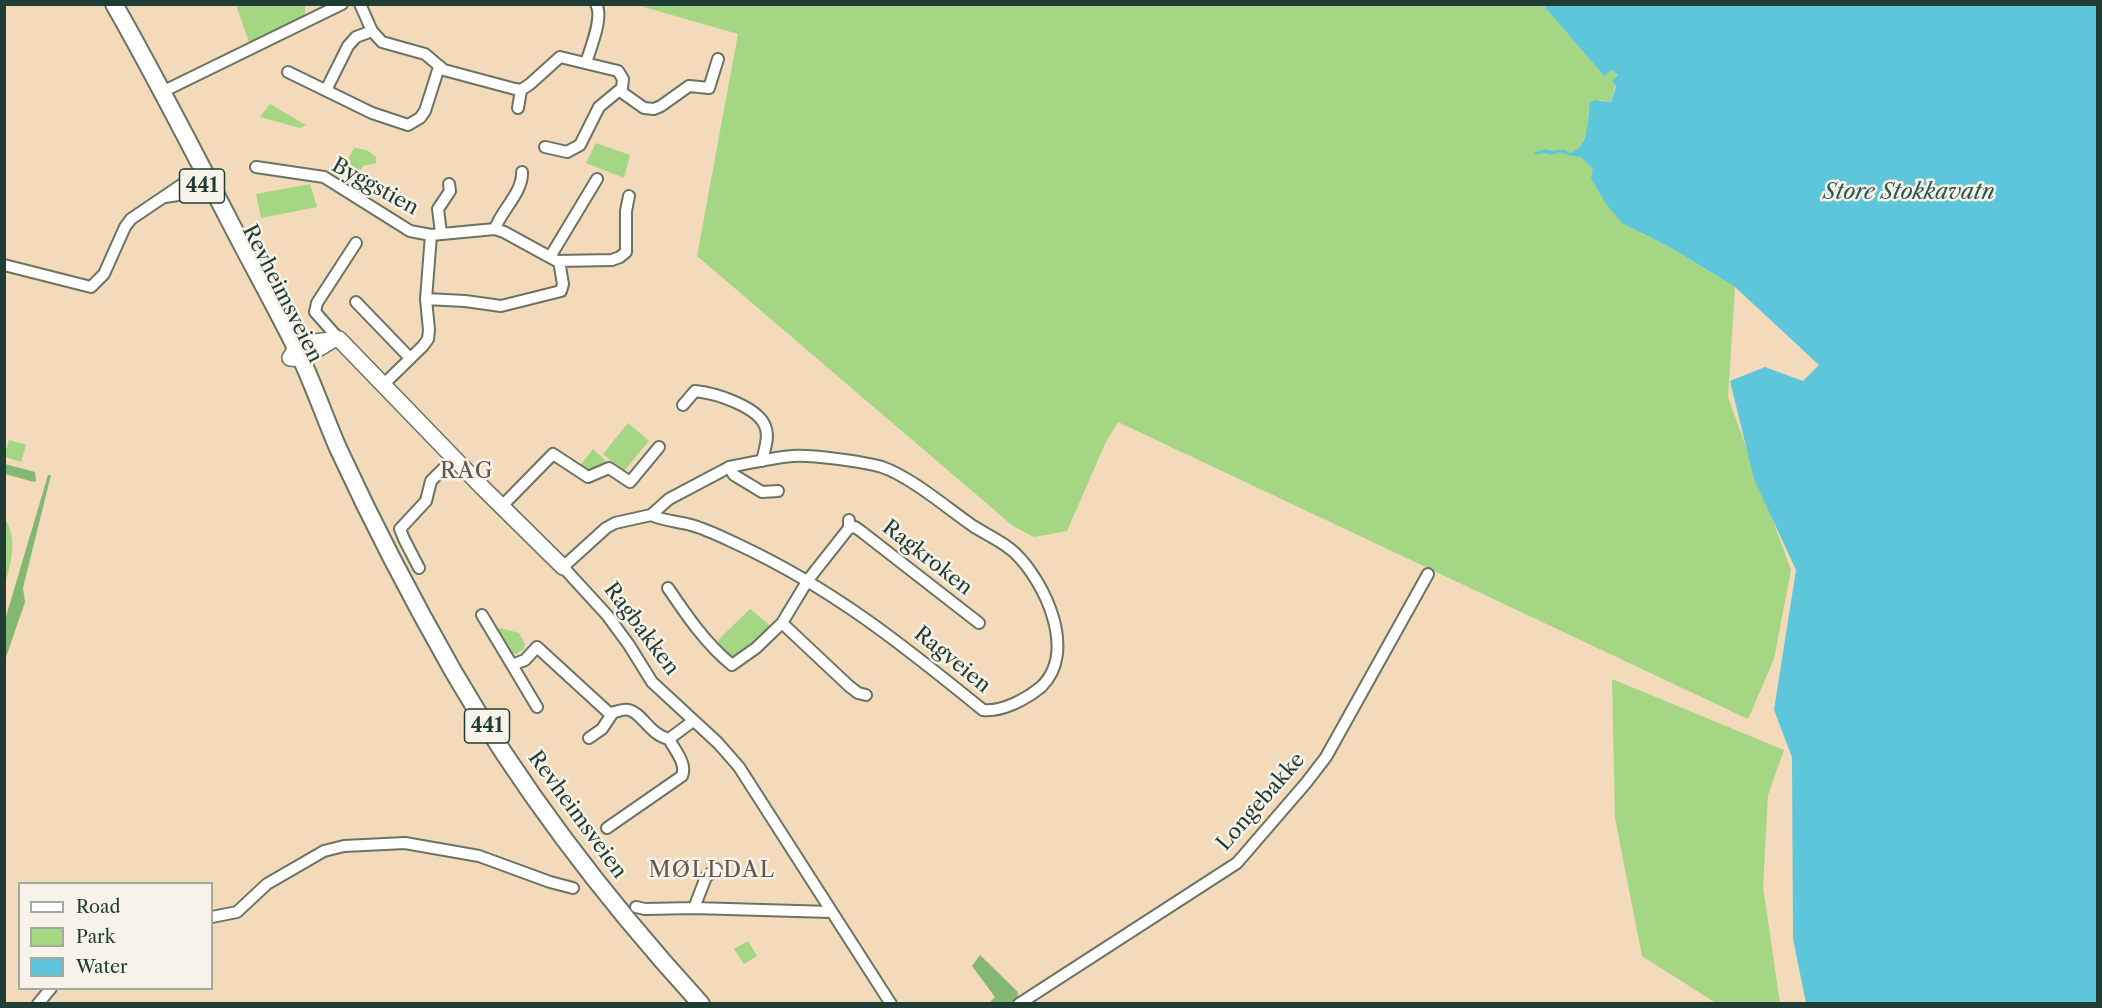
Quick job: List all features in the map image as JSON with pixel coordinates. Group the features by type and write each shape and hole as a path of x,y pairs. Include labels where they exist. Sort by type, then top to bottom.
{"main road":[{"name":"Revheimsveien","path":"114,4 162,92 178,135 296,355 338,447 428,627 501,749 585,868 700,1004"}],"street":[{"path":"162,92 342,4"},
{"path":"360,4 372,31 382,42 425,54 439,67 521,90"},
{"path":"586,63 598,20 596,4"},
{"path":"327,90 348,45 356,37 372,31"},
{"path":"518,108 521,90 560,57 618,71 623,82 620,91 599,107 583,141 575,150 562,152 545,147"},
{"path":"620,91 644,108 658,108 686,88 694,86 709,88 718,59"},
{"path":"288,72 379,116 408,125 420,118 425,111 439,67"},
{"name":"Byggstien","path":"256,167 324,177 410,231 436,234 495,230 504,232 555,259 612,260 626,252 626,211 629,196"},
{"path":"495,230 498,219 521,184 522,172"},
{"path":"426,299 501,306 561,291 563,284 555,259 597,179"},
{"path":"4,265 91,287 104,274 125,227 131,219 165,197 202,180"},
{"name":"Byggstien","path":"436,234 438,209 450,191 449,184"},
{"path":"384,384 428,339 426,299 436,234"},
{"name":"Ragbakken","path":"356,243 317,303 315,312 335,340 384,384 608,615 652,682 718,743 739,767 891,1004"},
{"path":"356,302 409,357"},
{"path":"296,355 335,340"},
{"path":"683,405 695,391 716,394 755,414 766,427 767,438 762,461"},
{"path":"502,506 553,454 588,477 609,468 630,482 659,447"},
{"name":"Ragveien","path":"563,567 606,528 615,523 651,515 701,528 738,544 807,580 887,633 983,710 996,709 1026,698 1047,680 1054,669 1058,643 1047,602 1029,570 1013,552 919,488 882,467 795,455 729,467 669,499 651,515"},
{"path":"419,568 400,529 426,501 431,481 454,458"},
{"path":"729,467 735,475 762,492 778,491"},
{"name":"Ragkroken","path":"668,588 696,628 716,652 732,665 756,648 782,623 807,580 849,524 979,623"},
{"name":"Longebakke","path":"1019,1004 1237,863 1326,757 1428,574"},
{"path":"482,615 537,707"},
{"path":"782,623 849,686 858,693 866,695"},
{"path":"512,665 525,660 537,647 612,714"},
{"path":"589,738 602,729 612,714 629,710 660,737 669,739 684,765 682,776 607,828"},
{"path":"669,739 693,721"},
{"path":"213,918 237,912 267,884 324,851 344,846 405,843 479,856 573,888"},
{"path":"694,908 706,877 716,868"},
{"path":"636,907 831,912"},
{"path":"38,1004 49,990"}],"green space":[{"path":"236,5 305,5 305,18 250,45"},
{"path":"637,5 1543,5 1604,76 1613,70 1618,75 1611,102 1599,100 1589,107 1587,131 1580,148 1581,157 1594,169 1641,233 1673,249 1735,287 1728,397 1791,570 1774,659 1748,719 1118,422 1105,444 1067,531 1034,537 1013,526 697,256 738,34"},
{"path":"270,104 306,125 300,128 260,117"},
{"path":"596,143 630,155 624,178 586,163"},
{"path":"354,148 367,150 376,157 376,163 363,166 361,170 340,174"},
{"path":"310,184 317,207 261,218 256,194"},
{"path":"628,423 649,441 624,471 603,454"},
{"path":"9,440 26,445 21,462 5,457 5,448"},
{"path":"593,449 608,463 591,473 579,467"},
{"path":"5,464 35,472 36,481 5,474"},
{"path":"48,475 51,475 23,588 25,602 5,660 5,620"},
{"path":"5,519 12,543 5,584"},
{"path":"750,609 773,628 738,660 726,652 718,640"},
{"path":"498,629 519,633 525,644 524,649 516,654 512,653"},
{"path":"1612,679 1784,750 1768,795 1763,887 1780,1003 1716,1003 1642,956 1615,818"},
{"path":"748,941 757,956 744,964 734,949"},
{"path":"980,955 1018,992 1017,1003 989,1003 995,997 972,966"}],"water":[{"name":"Store Stokkavatn","path":"1543,5 2097,5 2097,1003 1806,1003 1793,939 1792,757 1774,710 1796,570 1754,479 1730,381 1765,367 1803,381 1819,365 1735,287 1673,249 1622,223 1606,204 1591,178 1593,169 1581,157 1560,152 1552,155 1544,153 1533,155 1545,149 1554,151 1563,149 1570,153 1576,150 1584,139 1590,103 1594,100 1611,102 1616,86 1612,81 1618,75 1613,70 1604,76"}],"district":[{"name":"RAG","path":"467,472"},
{"name":"MØLLDAL","path":"712,871"}]}
